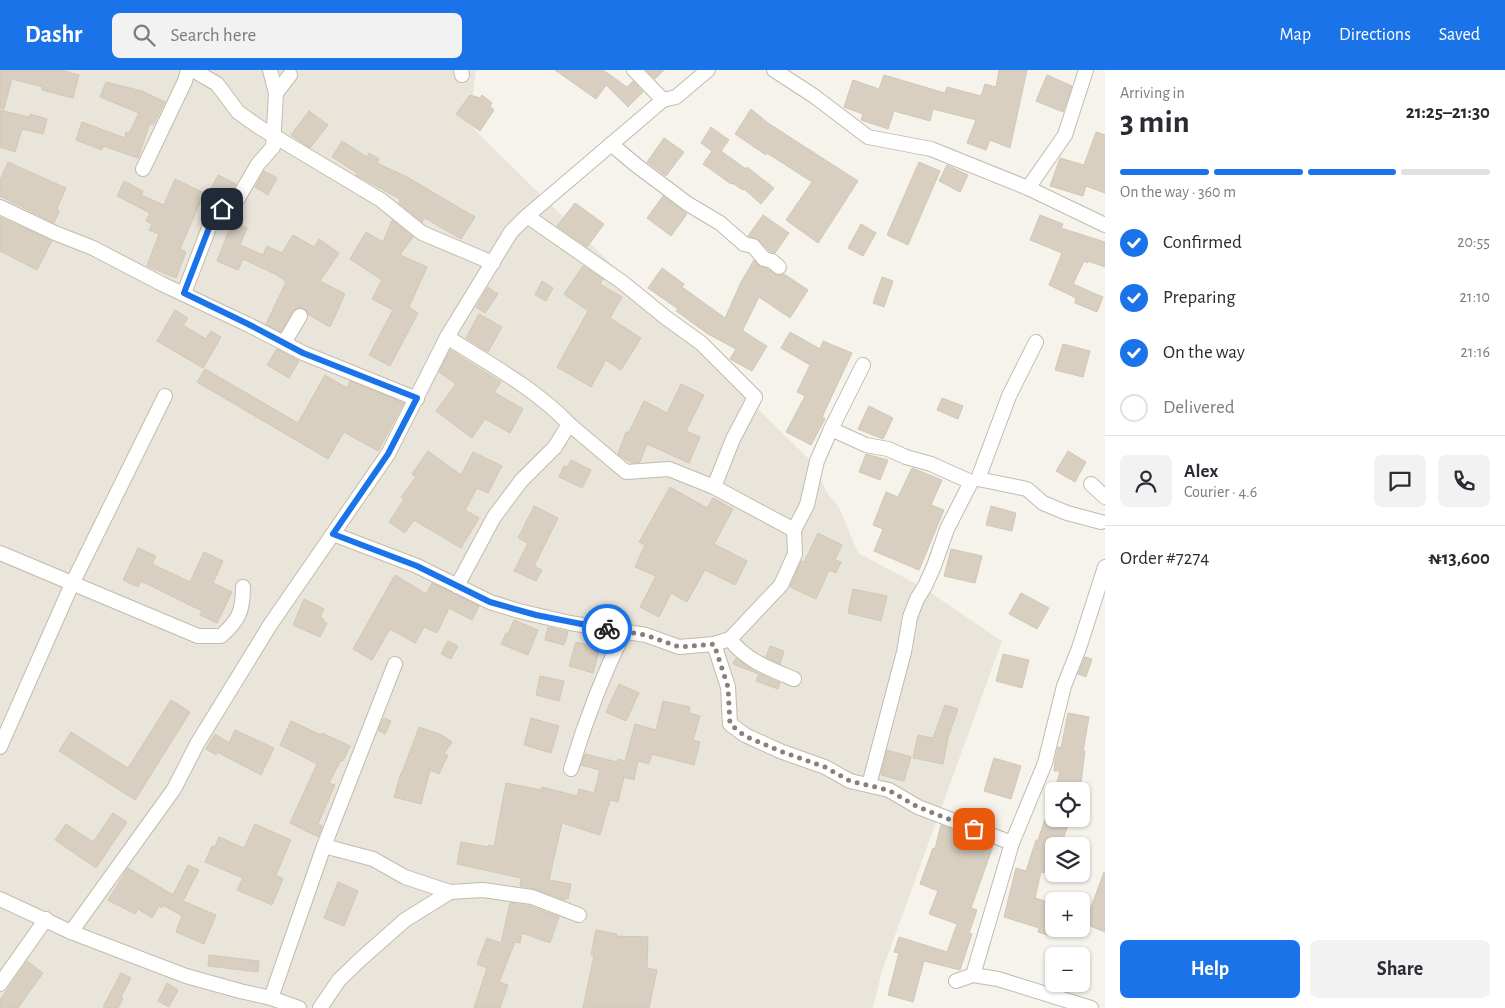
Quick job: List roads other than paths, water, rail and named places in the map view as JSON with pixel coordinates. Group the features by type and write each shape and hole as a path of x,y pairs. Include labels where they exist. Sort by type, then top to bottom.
{"street":[{"path":"143,170 185,81 188,70"},
{"path":"193,70 217,84 238,112 274,136 381,200 422,233 493,263"},
{"path":"184,293 214,215 222,209 230,210 258,164 273,147 276,94 270,70"},
{"path":"634,70 663,100"},
{"path":"71,932 174,789 197,744 270,625 388,454 447,337 511,232 526,216 663,100 676,97 708,70"},
{"path":"774,70 814,96 868,137 931,149 1028,188 1105,225"},
{"path":"1028,188 1065,134 1086,70"},
{"path":"276,94 290,75"},
{"path":"611,144 688,204 720,223 744,244 753,246 764,259 772,261 779,268"},
{"path":"0,208 55,234 93,248 303,353 417,398"},
{"path":"526,216 622,282 701,343 755,397 733,439 714,487"},
{"path":"284,343 300,316"},
{"path":"447,337 539,397 626,472 669,468 714,487 794,530"},
{"path":"869,785 904,652 910,617 934,566 947,529 974,481 1008,396 1036,342"},
{"path":"333,534 417,566 490,602 519,612 570,623 646,635 679,647 714,644 730,639 781,585 794,554 794,530 806,504 817,461 863,366"},
{"path":"0,746 72,584 165,396"},
{"path":"457,586 494,517 521,481 556,448 569,424"},
{"path":"831,429 866,445 888,449 974,481 1027,489 1043,503 1067,513 1104,520"},
{"path":"1091,484 1105,497"},
{"path":"0,553 198,636 221,636 235,624 243,605 243,587"},
{"path":"973,975 1012,843 1045,763 1064,686 1079,648 1105,567"},
{"path":"571,769 603,674 624,632"},
{"path":"730,639 738,650 763,666 794,679"},
{"path":"714,644 728,687 730,724 745,736 825,767 850,781 888,790 918,807 1012,843"},
{"path":"271,998 324,846 395,664"},
{"path":"324,846 373,859 405,877 450,892 483,890 532,897 579,915"},
{"path":"320,1008 339,980 362,958 405,920 450,892"},
{"path":"0,898 71,932 186,976 271,998 299,1008"},
{"path":"0,984 46,919"},
{"path":"956,981 973,975 998,979 1091,1008"}]}
